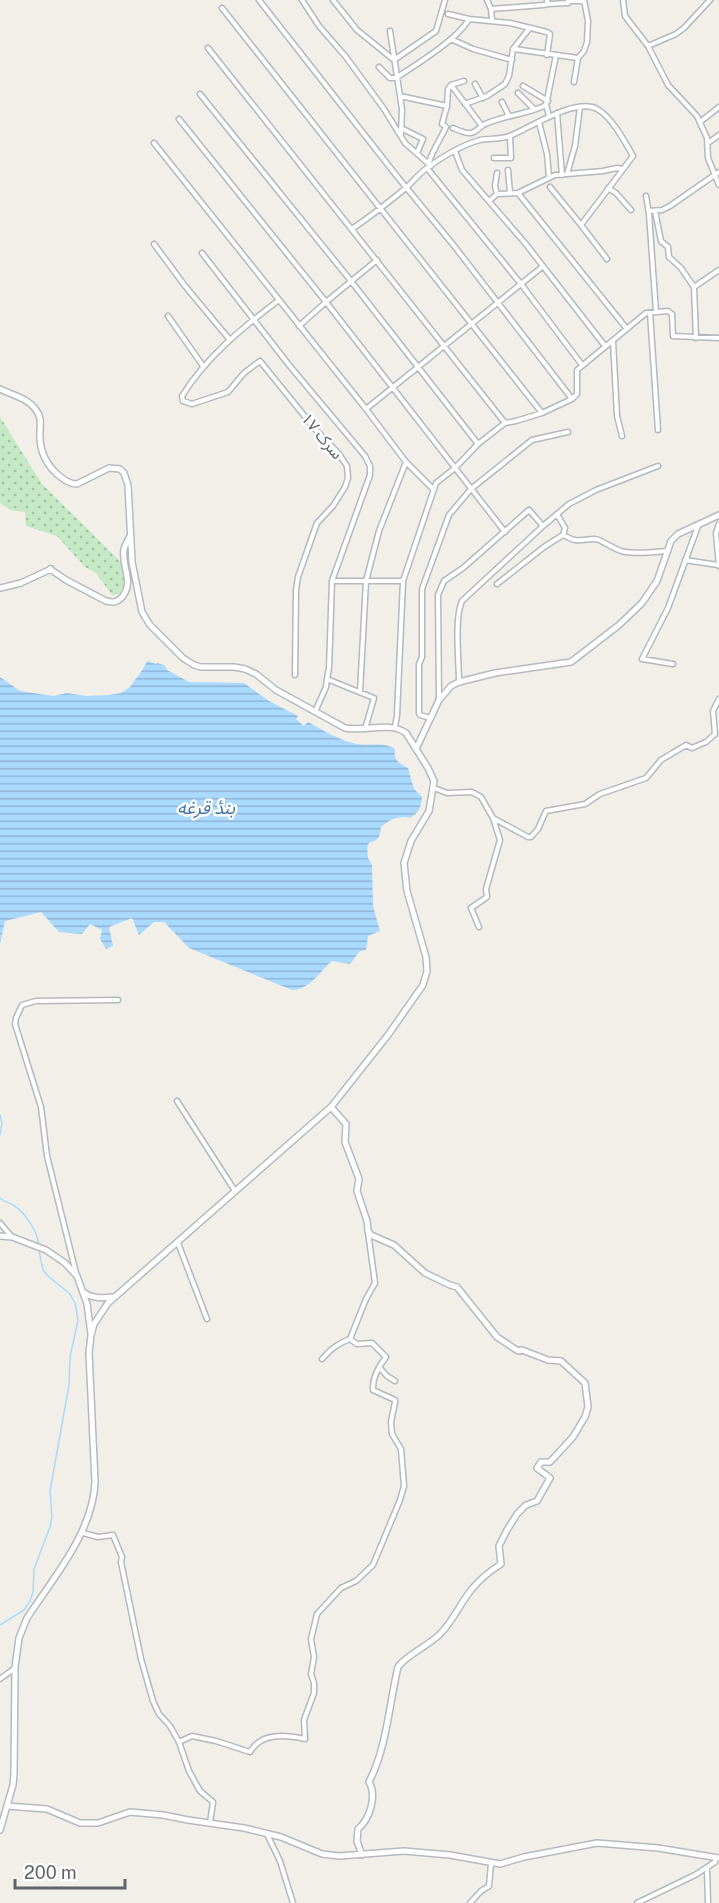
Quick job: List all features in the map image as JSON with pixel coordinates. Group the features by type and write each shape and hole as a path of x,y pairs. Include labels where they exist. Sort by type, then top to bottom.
{"main road":[{"path":"0,389 25,400 38,411 41,420 40,441 44,458 50,467 66,481 77,484 109,468 120,469 124,473 128,485 132,562 142,612 150,625 183,658 201,667 245,669 256,674 276,690 345,728 364,730 395,727 406,733 431,774 434,788 429,811 411,841 404,863 407,891 426,957 426,978 419,991 388,1035 331,1107 114,1297 98,1318 91,1335"},
{"path":"416,749 439,700 451,686 495,673 571,662 619,625 642,603 657,581 670,541 678,534 719,515"},
{"path":"0,588 21,583 50,569 61,573 69,581 106,602 114,603 121,599 126,591 128,582 124,550 130,534"},
{"path":"331,1107 346,1124 345,1142 359,1179 357,1191 368,1231 394,1245 425,1273 457,1287 504,1343 518,1351 522,1350 548,1360 561,1361 585,1383 588,1407 573,1437 550,1462 541,1462 537,1468 550,1478 537,1501 526,1505 517,1514 502,1540 499,1551 501,1564 471,1590 441,1634 422,1650 402,1661 398,1667 385,1735 369,1782 373,1795 365,1822 358,1829 357,1841 362,1855"},
{"path":"0,1236 12,1237 46,1250 65,1263 77,1275 87,1304 91,1335 95,1482 92,1509 82,1533 23,1624 19,1638 15,1667 14,1773 0,1830"},
{"path":"79,1285 83,1292 90,1296 102,1299 114,1297"},
{"path":"7,1806 46,1809 80,1823 98,1823 130,1812 244,1827 281,1836 322,1854 339,1856 404,1851 450,1855 500,1864 597,1843 658,1848 717,1858"}],"street":[{"path":"259,0 572,399"},
{"path":"302,0 346,57 405,143 429,165 582,365"},
{"path":"333,0 357,30 394,60"},
{"path":"394,60 436,31 445,0"},
{"path":"487,0 492,20"},
{"path":"491,9 584,0 588,21 587,42 578,58 574,82"},
{"path":"623,0 625,16 648,46 668,85 683,99 700,122 708,142 708,158 717,173 719,185"},
{"path":"648,46 676,34 710,0"},
{"path":"222,8 542,413"},
{"path":"448,14 469,19 492,20 550,34 547,55"},
{"path":"379,67 390,78 396,78 464,29 469,19"},
{"path":"465,104 483,98 505,84 509,76 513,49 529,28"},
{"path":"390,31 400,96 401,135"},
{"path":"451,39 473,49 512,60"},
{"path":"208,48 445,344 505,423"},
{"path":"513,49 578,58"},
{"path":"549,116 547,103 556,56"},
{"path":"429,165 438,141 446,129 441,121 447,106 448,89 451,85 464,81"},
{"path":"475,84 483,98"},
{"path":"451,85 482,126"},
{"path":"523,86 547,103"},
{"path":"518,93 534,109"},
{"path":"200,94 351,281 478,444"},
{"path":"400,96 447,106"},
{"path":"502,102 509,116"},
{"path":"453,128 469,133 474,132 482,126 538,109 547,103"},
{"path":"352,230 380,209 429,165 455,151 479,141 510,136 557,113 590,106 598,109 621,135 633,156 581,225"},
{"path":"564,174 578,133 579,107"},
{"path":"700,122 719,107"},
{"path":"557,113 564,174"},
{"path":"179,119 326,302 505,532"},
{"path":"539,122 547,154 549,177"},
{"path":"401,128 423,139 417,153"},
{"path":"708,142 719,135"},
{"path":"494,158 511,159 510,136"},
{"path":"154,143 406,462 434,491"},
{"path":"455,151 462,170 525,243 605,346"},
{"path":"489,201 497,194 518,192 549,177 617,168 624,170"},
{"path":"508,170 510,193"},
{"path":"497,173 495,186 497,194"},
{"path":"649,211 670,206 717,173"},
{"path":"549,187 608,259"},
{"path":"608,188 616,193 631,210"},
{"path":"518,192 627,329"},
{"path":"646,196 649,211 658,429"},
{"path":"655,211 661,240 668,247 669,257 681,268 694,287 696,338"},
{"path":"154,244 230,340"},
{"path":"202,253 365,456 370,466 370,475 332,581 329,668 326,687 315,712"},
{"path":"299,326 377,260"},
{"path":"366,409 542,267"},
{"path":"694,287 719,270"},
{"path":"168,316 203,366 230,340 279,300"},
{"path":"395,727 403,582 436,483 455,468 478,444 505,423 542,413 572,399 577,394 577,370 646,313 668,311 672,314 673,336 719,338"},
{"path":"613,340 617,416 621,436"},
{"name":"سرک ۱۷","path":"203,366 182,396 183,401 192,404 228,393 244,373 260,361 347,466 348,478 345,487 333,506 317,523 298,577 295,675"},
{"path":"431,718 419,713 422,590 449,515 471,489 532,440 568,432"},
{"path":"360,692 366,581 378,531 406,462"},
{"path":"459,682 459,607 462,601 569,504 596,490 658,466"},
{"path":"439,700 438,595 444,581 463,568 529,510 543,526"},
{"path":"497,584 563,535 565,528 557,514"},
{"path":"685,560 719,566 716,533 719,524"},
{"path":"673,664 642,659 668,608 698,526"},
{"path":"563,535 581,542 595,539 626,552 668,551"},
{"path":"332,581 403,582"},
{"path":"327,679 374,698 364,730"},
{"path":"493,818 531,837 538,829 546,811 585,804 600,794 646,777 661,760 686,745 692,748 698,747 715,734 713,711 719,699"},
{"path":"434,788 447,793 472,792 481,797 493,818 500,840 486,889 487,897 471,908 478,927"},
{"path":"77,1275 47,1156 41,1107 15,1024 22,1005 36,1001 118,1000"},
{"path":"177,1101 236,1191"},
{"path":"0,1223 12,1237"},
{"path":"350,1339 375,1283 368,1231"},
{"path":"178,1243 207,1319"},
{"path":"179,1742 192,1736 250,1752 259,1741 277,1735 305,1739 304,1720 314,1694 311,1674 314,1657 311,1640 317,1614 341,1588 356,1581 373,1565 397,1508 404,1486 401,1449 392,1434 391,1422 395,1402 378,1394 372,1387 379,1367 386,1357 372,1343 357,1344 350,1339 343,1340 333,1347 322,1359"},
{"path":"379,1367 395,1381"},
{"path":"82,1533 98,1537 112,1535 122,1557 121,1562 141,1659 153,1701 159,1714 170,1726 179,1742 189,1771 200,1791 213,1802 210,1823"},
{"path":"0,1679 15,1667"},
{"path":"267,1834 280,1861 292,1903"},
{"path":"637,1903 695,1875 715,1862 717,1858"},
{"path":"470,1903 481,1891 489,1887 491,1864"},
{"path":"707,1867 708,1903"}],"green space":[{"path":"0,417 42,484 122,563 124,585 119,594 112,595 96,573 85,567 57,536 26,526 25,512 10,510 0,503"}],"water":[{"name":"بندٔ قرغه","path":"147,661 164,665 167,670 189,682 244,683 269,701 298,716 296,719 304,726 308,722 351,743 395,749 397,761 408,768 414,789 422,797 420,807 410,818 398,818 384,824 378,838 369,843 367,847 368,858 372,865 373,906 380,931 368,936 366,950 360,951 350,964 332,961 310,983 292,990 189,948 164,922 154,922 139,935 132,918 109,927 113,946 106,949 100,939 102,930 90,924 82,934 59,932 41,912 5,921 0,944 0,677 20,691 53,696 67,693 86,696 109,695 121,693 130,687"}],"waterway":[{"path":"0,1115 2,1123 0,1135"},
{"path":"0,1198 18,1208 26,1217 39,1246"},
{"path":"0,1625 24,1610 30,1601 33,1592 34,1569 50,1527 52,1517 50,1491 69,1385 70,1357 78,1320 75,1303 70,1294 43,1270 39,1251"}]}
